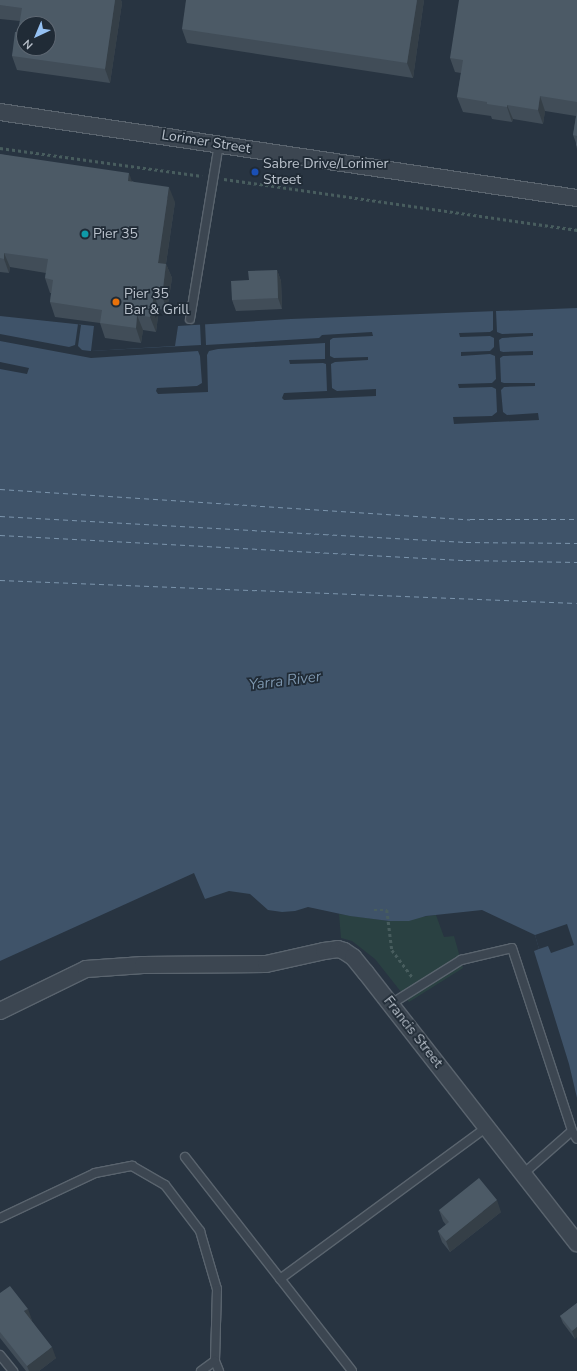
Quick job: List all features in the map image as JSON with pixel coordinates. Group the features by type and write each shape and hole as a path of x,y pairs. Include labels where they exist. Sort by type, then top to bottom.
{"street":[{"name":"Lorimer Street","path":"0,112 577,198"},
{"name":"Francis Street","path":"0,1011 86,969 143,965 266,964 338,949 353,957 577,1243"}],"lane":[{"path":"190,319 219,144"},
{"path":"391,1004 461,960 512,948 572,1131 577,1139"},
{"path":"280,1279 487,1127"},
{"path":"523,1174 572,1131"},
{"path":"185,1157 352,1371"},
{"path":"0,1218 95,1173 132,1166 166,1185 200,1231 217,1289 215,1361 219,1371"},
{"path":"0,1355 13,1371"},
{"path":"202,1371 215,1361"}],"path":[{"path":"0,148 577,230"},
{"path":"374,910 387,910 392,950 414,980"}],"green space":[{"path":"339,914 389,921 436,915 444,937 454,936 463,968 409,1002 375,959 352,941 341,938"}],"water":[{"name":"Yarra River","path":"577,308 577,1098 569,1064 534,951 539,949 535,935 482,910 426,916 409,921 389,921 350,916 308,907 295,911 282,912 268,910 250,894 229,891 205,899 194,873 0,961 0,316 94,326 91,351 175,346 178,326 291,319"}],"pier":[{"path":"493,311 496,311 497,332 502,334 533,333 533,336 502,338 499,340 500,351 503,352 533,351 533,355 503,356 500,358 501,382 535,383 535,386 504,387 501,390 503,412 507,415 538,413 539,420 454,424 453,417 492,416 497,412 496,389 492,387 459,388 458,384 492,383 496,379 495,356 490,354 461,356 461,352 490,351 494,347 494,338 490,336 460,337 459,333 490,332 493,330"},
{"path":"205,323 206,345 319,338 322,335 372,332 373,336 333,338 330,340 330,356 334,358 368,357 368,360 335,362 331,364 332,388 337,391 376,389 376,396 284,400 282,398 284,393 327,391 326,364 290,364 289,360 325,359 325,343 218,349 209,351 207,355 208,392 158,394 156,391 157,388 197,386 202,383 200,356 198,351 91,358 0,341 0,334 69,347 75,345 78,324 81,325 78,346 82,350 90,351 201,345 200,324"},
{"path":"0,362 29,368 27,374 0,369"},
{"path":"567,924 574,945 551,953 548,946 539,949 535,935"}],"building":[{"path":"0,0 115,0 105,69 12,56 16,32 16,56 56,56 56,16 21,16 22,8 0,5"},
{"path":"186,0 417,0 407,63 182,29"},
{"path":"459,0 577,0 577,102 540,96 538,110 507,105 507,107 487,104 487,102 457,97 463,60 450,58"},
{"path":"577,111 577,136 573,135"},
{"name":"Pier 35","path":"0,154 129,173 128,181 169,187 158,263 166,264 162,296 154,294 150,317 137,315 136,328 100,323 102,310 50,302 53,280 45,278 48,259 4,253 4,259 0,258"},
{"path":"277,270 278,298 232,300 231,281 249,280 248,271"},
{"path":"479,1178 497,1200 446,1241 438,1231 449,1222 439,1210"},
{"path":"10,1286 28,1309 24,1311 52,1347 27,1366 0,1332 0,1293"},
{"path":"577,1303 577,1327 572,1331 560,1316"}],"ferry route":[{"path":"0,489 470,519 577,519"},
{"path":"0,516 466,542 577,543"},
{"path":"0,535 466,560 577,562"},
{"path":"0,580 577,603"}],"place":[{"name":"Sabre Drive/Lorimer Street","path":"255,172"},
{"name":"Pier 35","path":"85,234"},
{"name":"Pier 35 Bar & Grill","path":"116,302"}]}
